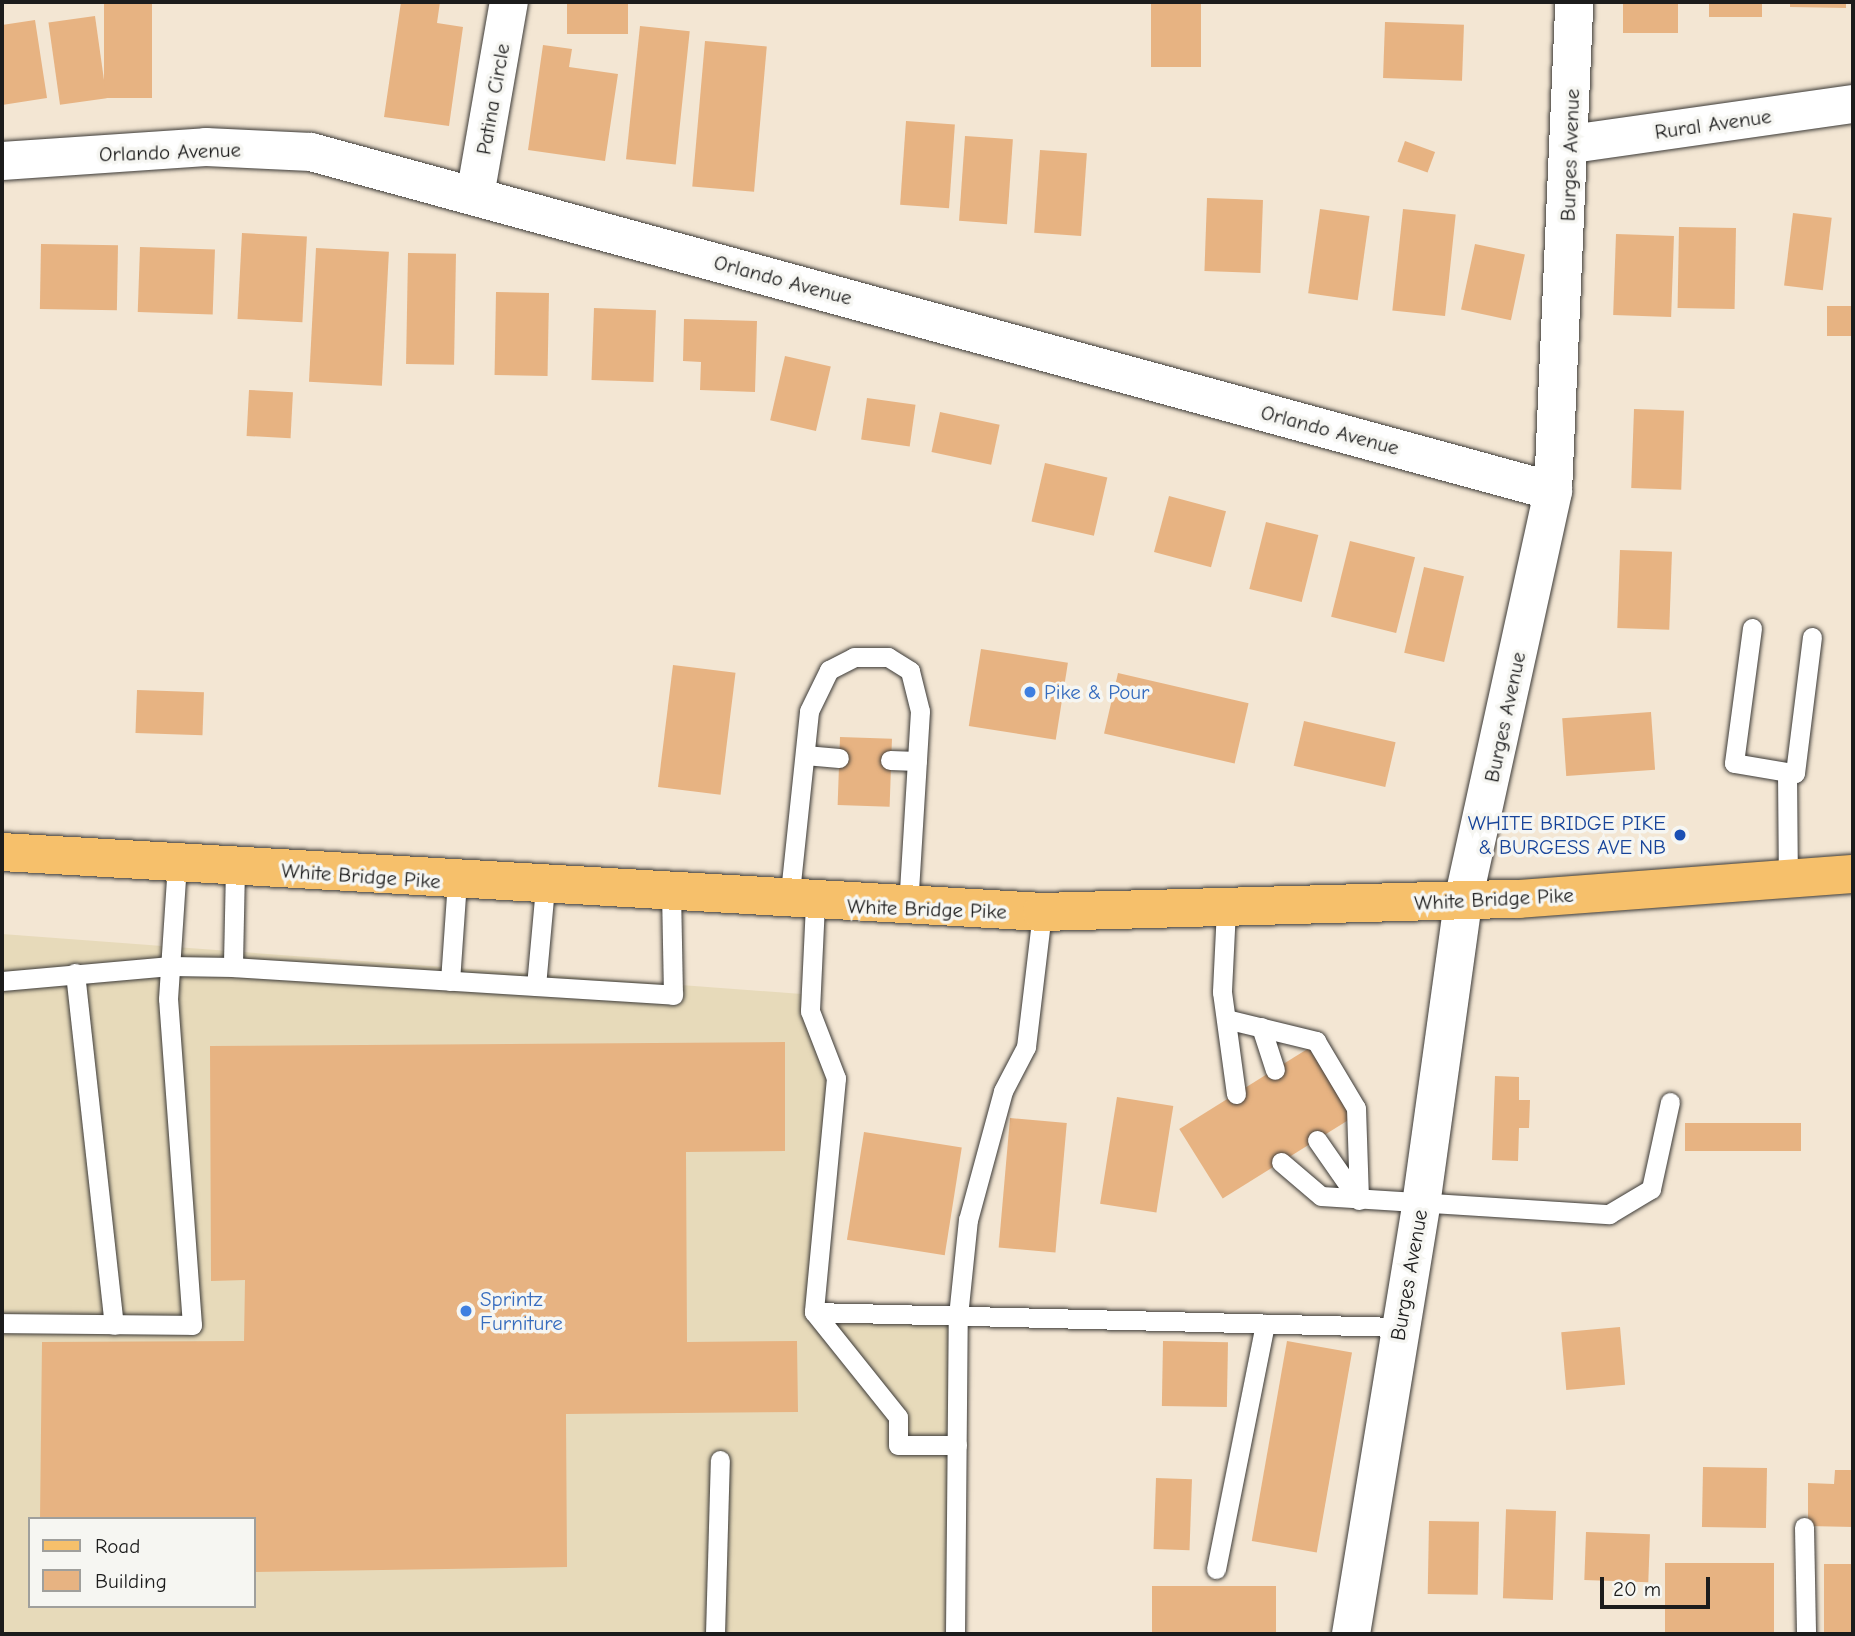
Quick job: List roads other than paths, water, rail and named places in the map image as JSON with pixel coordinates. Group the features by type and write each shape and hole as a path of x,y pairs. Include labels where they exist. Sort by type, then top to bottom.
{"main road":[{"name":"White Bridge Pike","path":"2,852 802,903 1042,912 1463,901 1853,874"}],"street":[{"name":"Patina Circle","path":"475,196 509,2"},
{"name":"Burges Avenue","path":"1351,1634 1421,1205 1463,901 1553,491 1572,144 1574,2"},
{"name":"Rural Avenue","path":"1572,144 1853,104"},
{"name":"Orlando Avenue","path":"2,161 206,147 311,152 1553,491"}],"lane":[{"path":"1752,628 1734,763 1787,772 1795,773 1812,637"},
{"path":"908,909 919,710 910,671 888,657 854,657 829,670 809,711 805,755 802,903 810,1011 836,1078 814,1312 898,1417 898,1445 957,1445"},
{"path":"805,755 838,758"},
{"path":"890,760 917,761"},
{"path":"1787,772 1788,879"},
{"path":"2,1323 192,1325 170,966 177,864"},
{"path":"233,967 235,868"},
{"path":"450,981 457,881"},
{"path":"537,986 545,887"},
{"path":"2,981 170,966 233,967 673,995 671,895"},
{"path":"1226,909 1226,1018 1236,1094"},
{"path":"955,1634 958,1315 968,1220 1003,1091 1026,1047 1042,912"},
{"path":"75,973 114,1325"},
{"path":"1226,1018 1316,1041 1356,1108 1359,1200"},
{"path":"1261,1027 1275,1070"},
{"path":"1281,1162 1321,1196 1421,1205 1609,1214 1651,1189 1670,1102"},
{"path":"1317,1140 1359,1200"},
{"path":"814,1312 1400,1327"},
{"path":"1216,1569 1265,1324"},
{"path":"715,1634 720,1460"},
{"path":"1804,1527 1806,1634"}],"place":[{"name":"Pike & Pour","path":"1030,692"},
{"name":"WHITE BRIDGE PIKE & BURGESS AVE NB","path":"1680,835"},
{"name":"Sprintz Furniture","path":"466,1311"}]}
